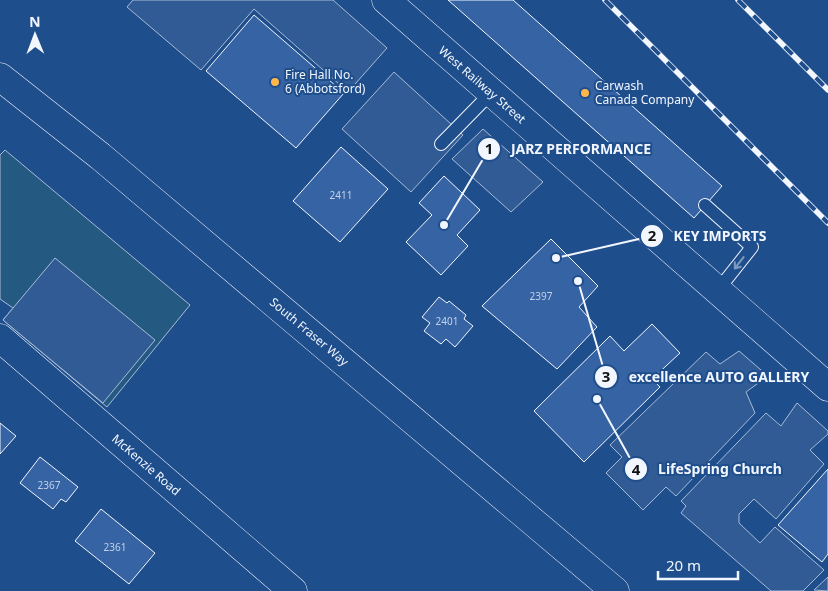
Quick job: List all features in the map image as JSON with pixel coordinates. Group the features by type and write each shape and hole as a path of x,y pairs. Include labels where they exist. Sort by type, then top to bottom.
{"street":[{"name":"West Railway Street","path":"386,0 828,387"},
{"name":"South Fraser Way","path":"0,77 100,156 615,591"},
{"name":"McKenzie Road","path":"0,338 293,591"}],"lane":[{"path":"441,144 490,93"},
{"path":"706,205 752,247 718,290"}],"shaded area":[{"path":"133,0 333,0 387,48 348,92 254,9 201,70 127,7"},
{"path":"394,72 463,135 411,192 342,129"},
{"path":"483,129 543,182 511,212 452,159"},
{"path":"5,150 190,305 107,407 3,320 13,308 0,299 0,155"},
{"path":"55,258 155,340 103,403 3,320"},
{"path":"739,351 768,376 746,392 755,413 676,496 666,487 643,510 606,473 622,457 610,445 706,352 720,364"},
{"path":"797,403 828,431 828,434 810,450 824,464 776,519 754,499 739,514 739,523 760,543 775,527 824,570 803,591 771,591 681,513 686,506 681,501 766,413 781,426"},
{"path":"828,577 828,591 814,590"}],"building":[{"name":"Carwash Canada Company","path":"448,0 513,0 722,186 694,218"},
{"name":"Fire Hall No. 6 (Abbotsford)","path":"254,15 344,93 296,148 206,71"},
{"path":"341,147 388,189 340,242 293,201"},
{"path":"444,176 480,210 457,235 468,246 441,275 406,242 432,215 419,203"},
{"path":"551,239 598,286 579,307 597,327 557,369 482,306"},
{"path":"439,297 447,303 449,301 466,315 464,319 473,326 455,347 446,339 441,344 424,331 430,323 422,317"},
{"path":"652,324 680,353 652,379 660,387 584,462 534,411 610,336 624,351"},
{"path":"0,423 16,436 0,454"},
{"path":"40,457 78,487 66,502 61,499 53,509 20,483"},
{"path":"828,469 828,554 822,562 778,525"},
{"path":"101,509 155,553 129,584 75,541"}],"railway":[{"path":"605,0 828,223"},
{"path":"738,0 828,90"}],"place":[{"name":"Fire Hall No. 6 (Abbotsford)","path":"275,82"},
{"name":"Carwash Canada Company","path":"585,93"},
{"name":"JARZ PERFORMANCE","path":"444,225"},
{"name":"KEY IMPORTS","path":"556,258"},
{"name":"excellence AUTO GALLERY","path":"578,281"},
{"name":"LifeSpring Church","path":"597,399"}]}
